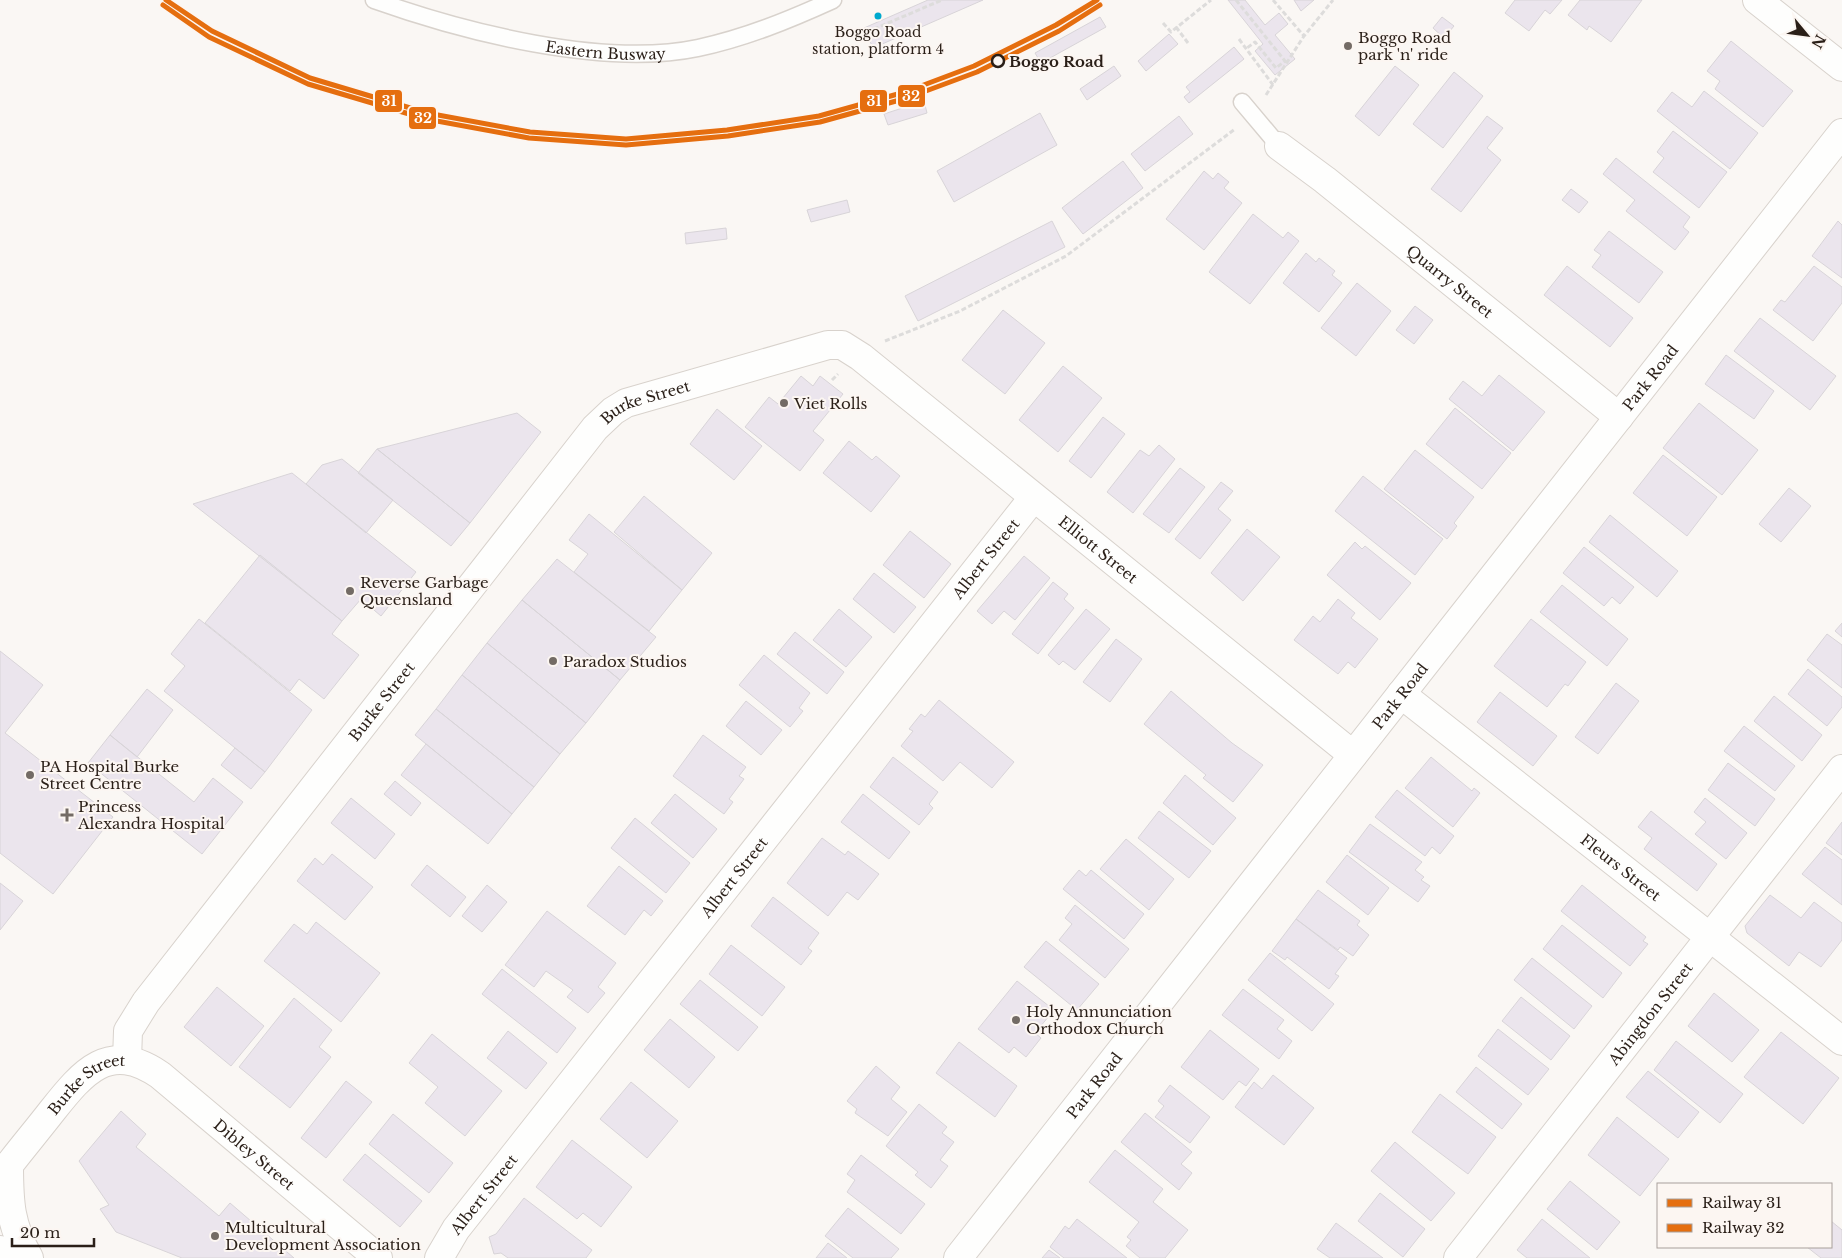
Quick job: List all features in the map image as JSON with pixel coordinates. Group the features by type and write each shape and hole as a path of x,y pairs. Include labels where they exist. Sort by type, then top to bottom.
{"main road":[{"path":"1757,0 1842,67"},
{"name":"Park Road","path":"958,1258 1842,133"},
{"name":"Quarry Street","path":"1279,146 1325,180 1618,417"},
{"name":"Burke Street","path":"29,1258 19,1241 11,1216 4,1168 79,1078 102,1064 127,1060 128,1031 146,1002 604,418 626,403 828,345 842,345"},
{"name":"Elliott Street","path":"842,345 861,357 1353,755"},
{"name":"Albert Street","path":"439,1258 456,1229 1033,498"},
{"name":"Fleurs Street","path":"1401,694 1842,1041"},
{"name":"Abingdon Street","path":"1458,1258 1842,768"},
{"name":"Dibley Street","path":"127,1060 144,1065 160,1074 378,1258"},
{"path":"0,1250 19,1258"}],"lane":[{"name":"Eastern Busway","path":"374,0 463,28 519,40 589,51 644,54 695,49 734,40 782,23 833,0"},
{"path":"1242,102 1279,146"}],"path":[{"path":"874,29 942,0"},
{"path":"1163,22 1171,32 1210,0"},
{"path":"1236,0 1284,61 1276,68 1255,42 1247,48"},
{"path":"1273,0 1304,36"},
{"path":"883,341 960,311 1066,256 1252,115 1304,36 1334,0"},
{"path":"1176,27 1188,42"},
{"path":"1240,39 1273,85"}],"building":[{"path":"928,0 983,0 873,48 864,28"},
{"path":"1228,0 1245,0 1265,25 1279,13 1288,24 1275,35 1295,59 1275,75 1255,51 1263,44"},
{"path":"1294,0 1314,0 1301,11"},
{"path":"1515,0 1562,0 1550,14 1545,10 1529,31 1505,13"},
{"path":"1580,0 1642,0 1611,42 1589,26 1587,30 1568,15"},
{"path":"1100,17 1106,27 1041,63 1035,53"},
{"path":"1442,17 1454,26 1444,38 1433,28"},
{"path":"1169,34 1178,44 1146,71 1138,61"},
{"path":"1731,41 1793,91 1763,127 1715,89 1720,81 1707,71"},
{"path":"1234,47 1244,59 1189,103 1184,97 1190,92 1186,87"},
{"path":"1114,66 1121,76 1087,100 1080,89"},
{"path":"1395,66 1419,85 1379,136 1355,116"},
{"path":"1454,72 1483,96 1443,148 1413,124"},
{"path":"1704,91 1758,133 1730,169 1657,111 1672,92 1692,107"},
{"path":"924,101 927,113 888,125 884,114"},
{"path":"1040,113 1057,145 954,202 937,171"},
{"path":"1179,116 1193,134 1145,171 1131,154"},
{"path":"1487,116 1503,128 1487,148 1501,160 1461,212 1431,189"},
{"path":"1673,131 1727,172 1699,208 1653,172 1664,158 1657,152"},
{"path":"1616,158 1690,217 1683,227 1689,232 1675,250 1626,211 1635,200 1603,174"},
{"path":"1123,161 1143,188 1083,234 1062,208"},
{"path":"1204,171 1213,179 1218,173 1229,182 1224,188 1242,203 1204,250 1166,219"},
{"path":"1571,189 1588,202 1579,213 1562,200"},
{"path":"847,200 850,212 811,222 807,210"},
{"path":"1253,214 1283,238 1288,232 1299,241 1250,304 1209,272"},
{"path":"1052,221 1065,247 918,321 905,296"},
{"path":"1838,221 1842,225 1842,278 1812,256"},
{"path":"726,228 727,239 686,244 685,233"},
{"path":"1609,231 1663,272 1639,303 1592,267 1601,255 1594,250"},
{"path":"1306,253 1316,262 1319,258 1335,271 1332,275 1342,283 1319,312 1283,283"},
{"path":"1567,266 1633,318 1610,347 1544,295"},
{"path":"1814,266 1842,287 1842,303 1813,341 1773,310 1781,300 1785,302"},
{"path":"1357,283 1391,311 1356,356 1321,328"},
{"path":"1415,306 1433,320 1414,344 1396,330"},
{"path":"1003,310 1045,343 1005,394 962,360"},
{"path":"1760,318 1836,376 1810,410 1734,351"},
{"path":"1726,355 1774,391 1754,419 1705,384"},
{"path":"1063,366 1102,398 1058,452 1019,420"},
{"path":"1499,375 1545,412 1513,451 1449,399 1463,381 1482,396"},
{"path":"801,376 813,386 820,376 843,394 813,431 824,440 800,471 745,427 769,397 778,404"},
{"path":"1699,403 1758,450 1722,495 1663,448"},
{"path":"1455,408 1511,453 1482,489 1426,444"},
{"path":"717,409 762,446 734,480 690,444"},
{"path":"517,413 541,432 470,523 377,449"},
{"path":"1103,417 1125,434 1091,478 1069,461"},
{"path":"849,441 872,460 876,456 900,476 871,512 823,473"},
{"path":"1159,445 1175,459 1133,513 1107,492 1140,450 1149,456"},
{"path":"377,449 470,523 451,546 358,473"},
{"path":"1415,450 1474,497 1454,523 1457,526 1447,539 1384,489"},
{"path":"1663,455 1717,497 1687,536 1633,493"},
{"path":"342,459 393,500 366,533 306,484 322,465"},
{"path":"1180,468 1205,487 1169,533 1143,514"},
{"path":"292,473 416,572 381,616 361,599 342,621 193,504"},
{"path":"1363,476 1443,539 1415,575 1335,511"},
{"path":"1221,482 1233,491 1218,509 1231,520 1200,559 1175,539"},
{"path":"1789,488 1811,506 1781,542 1759,524"},
{"path":"644,496 712,553 682,590 614,532"},
{"path":"589,514 682,590 649,631 574,572 588,554 569,540"},
{"path":"1610,515 1678,571 1657,597 1589,542"},
{"path":"1247,529 1280,557 1243,601 1211,573"},
{"path":"910,531 951,564 924,598 883,565"},
{"path":"1355,542 1362,549 1365,546 1411,583 1380,620 1327,575"},
{"path":"1584,547 1634,587 1620,604 1612,597 1604,606 1563,573"},
{"path":"260,555 342,621 332,634 359,655 324,699 299,679 290,691 205,623"},
{"path":"1024,556 1050,578 1015,620 1004,611 992,624 977,611"},
{"path":"557,559 656,637 620,680 522,600"},
{"path":"874,573 916,607 894,633 853,599"},
{"path":"1053,582 1068,594 1064,599 1074,608 1038,654 1012,634"},
{"path":"1562,585 1628,639 1607,666 1540,612"},
{"path":"1338,599 1355,613 1351,618 1378,639 1355,668 1348,662 1338,674 1294,640 1313,616 1320,622"},
{"name":"Paradox Studios","path":"522,600 620,680 586,723 487,643"},
{"path":"839,609 872,637 846,667 813,640"},
{"path":"1086,609 1110,629 1075,670 1063,661 1059,665 1048,655"},
{"path":"199,619 312,710 265,772 164,691 185,666 171,654"},
{"path":"1531,619 1586,662 1568,686 1565,684 1547,707 1494,666"},
{"path":"1842,623 1842,637 1835,631"},
{"path":"795,632 844,672 827,694 777,654"},
{"path":"1827,634 1842,645 1842,688 1807,660"},
{"path":"1116,639 1142,659 1110,702 1083,682"},
{"path":"487,643 586,723 560,754 462,675"},
{"name":"PA Hospital Burke Street Centre","path":"0,651 43,685 5,733 113,817 53,894 0,853"},
{"path":"764,655 810,693 799,708 803,711 790,727 739,685"},
{"path":"1808,669 1842,697 1842,707 1827,726 1788,694"},
{"path":"462,675 560,754 534,787 436,709"},
{"path":"1616,683 1639,701 1598,754 1575,737"},
{"path":"147,689 173,710 137,757 110,735"},
{"path":"1171,691 1232,743 1263,765 1233,802 1203,778 1206,775 1144,724"},
{"path":"1500,692 1557,736 1533,766 1477,722"},
{"path":"1774,696 1822,735 1802,761 1754,721"},
{"path":"939,700 1014,762 992,788 960,762 943,781 901,746 913,731 909,729 921,714 925,717"},
{"path":"746,701 782,730 761,755 726,726"},
{"path":"436,709 534,787 512,814 415,735"},
{"path":"1744,726 1795,766 1775,791 1724,751"},
{"path":"110,735 194,802 213,778 243,802 202,854 88,763"},
{"path":"703,735 746,767 739,776 744,779 729,799 733,802 724,814 673,776"},
{"path":"426,744 512,814 488,844 401,775"},
{"path":"235,748 265,772 251,789 221,765"},
{"path":"893,757 938,792 929,804 933,808 919,825 870,787"},
{"path":"1431,757 1472,791 1474,788 1480,793 1453,827 1405,788"},
{"path":"1728,763 1775,799 1755,826 1708,790"},
{"path":"1185,775 1236,818 1213,845 1163,803"},
{"path":"395,781 421,803 411,816 384,794"},
{"path":"1397,790 1454,836 1440,854 1432,847 1425,856 1375,817"},
{"path":"675,794 717,829 693,858 651,823"},
{"path":"863,794 910,832 889,859 841,822"},
{"path":"351,798 395,834 375,859 331,823"},
{"path":"1705,798 1747,833 1726,859 1695,834 1706,822 1694,812"},
{"path":"1159,811 1211,851 1189,878 1138,838"},
{"path":"1651,811 1717,864 1697,891 1644,849 1652,838 1638,827"},
{"path":"635,818 690,863 666,893 611,848"},
{"path":"1842,822 1842,855 1826,843"},
{"path":"1370,824 1422,862 1415,870 1424,877 1421,880 1430,886 1418,902 1349,852"},
{"path":"822,838 845,855 848,851 879,874 858,900 847,892 828,916 787,883"},
{"path":"1126,839 1174,879 1149,910 1100,869"},
{"path":"1825,847 1842,860 1842,905 1802,874"},
{"path":"332,854 373,887 345,920 297,881 315,858 323,865"},
{"path":"1347,855 1389,888 1368,915 1326,882"},
{"path":"427,865 466,897 450,917 411,885"},
{"path":"619,866 663,901 651,916 644,910 625,935 587,906"},
{"path":"1079,870 1086,876 1091,870 1144,914 1124,939 1063,889"},
{"path":"0,883 23,901 0,930"},
{"path":"487,885 507,902 482,932 462,916"},
{"path":"1582,885 1646,937 1643,941 1648,944 1630,966 1561,911"},
{"path":"1318,890 1360,921 1357,925 1369,935 1353,956 1340,947 1338,950 1296,919"},
{"path":"1770,895 1801,918 1814,902 1842,923 1842,940 1821,967 1799,952 1789,966 1747,933 1745,926"},
{"path":"773,897 819,933 808,948 812,951 801,965 751,926"},
{"path":"1075,905 1129,949 1105,978 1059,940 1072,924 1065,918"},
{"path":"547,911 616,963 598,987 605,993 588,1013 567,997 573,990 546,971 534,987 505,965"},
{"path":"1296,919 1347,958 1335,974 1339,976 1329,989 1287,957 1285,960 1272,951"},
{"path":"316,922 380,973 341,1022 264,961 294,924 307,934"},
{"path":"1562,925 1622,973 1603,998 1543,949"},
{"path":"1046,941 1099,984 1077,1010 1024,967"},
{"path":"731,945 785,987 762,1016 709,974"},
{"path":"1270,953 1334,1004 1312,1031 1248,980"},
{"path":"1532,958 1592,1006 1574,1029 1514,980"},
{"path":"502,969 576,1028 557,1053 482,994"},
{"path":"700,980 758,1027 738,1051 680,1004"},
{"name":"Holy Annunciation Orthodox Church","path":"1017,981 1054,1010 1035,1033 1041,1038 1026,1057 1014,1047 1009,1053 978,1029"},
{"path":"217,987 264,1026 231,1066 184,1027"},
{"path":"1243,989 1284,1020 1277,1029 1292,1041 1279,1059 1222,1015"},
{"path":"1714,993 1759,1030 1732,1062 1688,1026"},
{"path":"1521,997 1570,1036 1551,1060 1502,1021"},
{"path":"294,998 332,1030 319,1047 331,1057 290,1108 239,1067"},
{"path":"670,1019 715,1057 689,1088 644,1050"},
{"path":"1498,1029 1549,1069 1528,1095 1478,1056"},
{"path":"1210,1030 1259,1069 1246,1086 1239,1081 1223,1100 1181,1067"},
{"path":"508,1031 547,1063 526,1089 487,1058"},
{"path":"1781,1032 1839,1078 1803,1124 1744,1077"},
{"path":"432,1034 502,1091 465,1136 425,1103 438,1087 409,1063"},
{"path":"1676,1041 1743,1094 1720,1123 1654,1070"},
{"path":"959,1042 1017,1086 995,1117 936,1073"},
{"path":"876,1066 900,1087 891,1099 907,1112 888,1136 855,1113 857,1109 847,1101"},
{"path":"1476,1067 1522,1104 1502,1129 1456,1092"},
{"path":"1648,1071 1699,1112 1678,1138 1626,1097"},
{"path":"1273,1075 1314,1108 1284,1145 1235,1107 1254,1082 1262,1089"},
{"path":"346,1081 372,1102 326,1158 301,1138"},
{"path":"631,1082 678,1121 647,1158 600,1119"},
{"path":"1170,1085 1210,1117 1190,1143 1155,1117 1164,1106 1158,1101"},
{"path":"1440,1094 1496,1137 1468,1174 1412,1132"},
{"path":"919,1104 947,1127 942,1133 954,1142 940,1160 948,1166 931,1188 915,1175 918,1172 886,1146"},
{"path":"121,1111 146,1134 136,1147 219,1216 230,1203 294,1258 182,1258 116,1232 100,1209 109,1205 79,1161"},
{"path":"1145,1113 1192,1152 1181,1164 1192,1173 1179,1190 1121,1142"},
{"path":"393,1114 453,1163 429,1193 369,1144"},
{"path":"1617,1117 1669,1159 1640,1196 1588,1155"},
{"path":"572,1140 632,1187 601,1227 583,1213 577,1219 536,1187"},
{"path":"1395,1142 1455,1193 1431,1221 1371,1171"},
{"path":"1115,1150 1163,1189 1153,1202 1188,1230 1165,1258 1140,1258 1126,1246 1131,1240 1127,1237 1139,1222 1089,1182"},
{"path":"365,1154 422,1201 400,1227 343,1180"},
{"path":"861,1155 925,1204 901,1234 847,1192 855,1180 847,1174"},
{"path":"1570,1181 1620,1222 1597,1250 1547,1209"},
{"path":"1380,1193 1425,1229 1403,1257 1358,1221"},
{"path":"524,1198 592,1250 586,1258 508,1258 501,1253 494,1254 489,1237 496,1234"},
{"path":"848,1208 899,1249 891,1258 853,1258 825,1236"},
{"path":"1077,1219 1127,1258 1064,1258 1050,1247 1065,1226 1069,1229"},
{"path":"1542,1219 1590,1258 1527,1258 1517,1250"},
{"path":"1832,1222 1842,1230 1842,1258 1821,1258 1808,1248 1832,1248"},
{"path":"1336,1223 1383,1258 1330,1258 1317,1249"},
{"path":"828,1243 847,1258 816,1258"},
{"path":"1049,1250 1060,1258 1042,1258"}],"rail line":[{"name":"31","path":"166,0 212,31 310,78 427,113 530,132 626,139 727,130 819,116 905,92 974,66 1056,25 1097,0"},
{"name":"32","path":"163,5 209,37 308,84 426,119 529,138 626,145 728,136 820,122 907,98 977,72 1059,31 1100,5"}],"place":[{"name":"Boggo Road station, platform 4","path":"878,16"},
{"name":"Boggo Road park 'n' ride","path":"1348,46"},
{"name":"Boggo Road","path":"998,61"},
{"name":"Viet Rolls","path":"784,403"},
{"name":"Reverse Garbage Queensland","path":"350,591"},
{"name":"Paradox Studios","path":"553,661"},
{"name":"PA Hospital Burke Street Centre","path":"30,775"},
{"name":"Princess Alexandra Hospital","path":"67,815"},
{"name":"Holy Annunciation Orthodox Church","path":"1016,1020"},
{"name":"Multicultural Development Association","path":"215,1236"}]}
